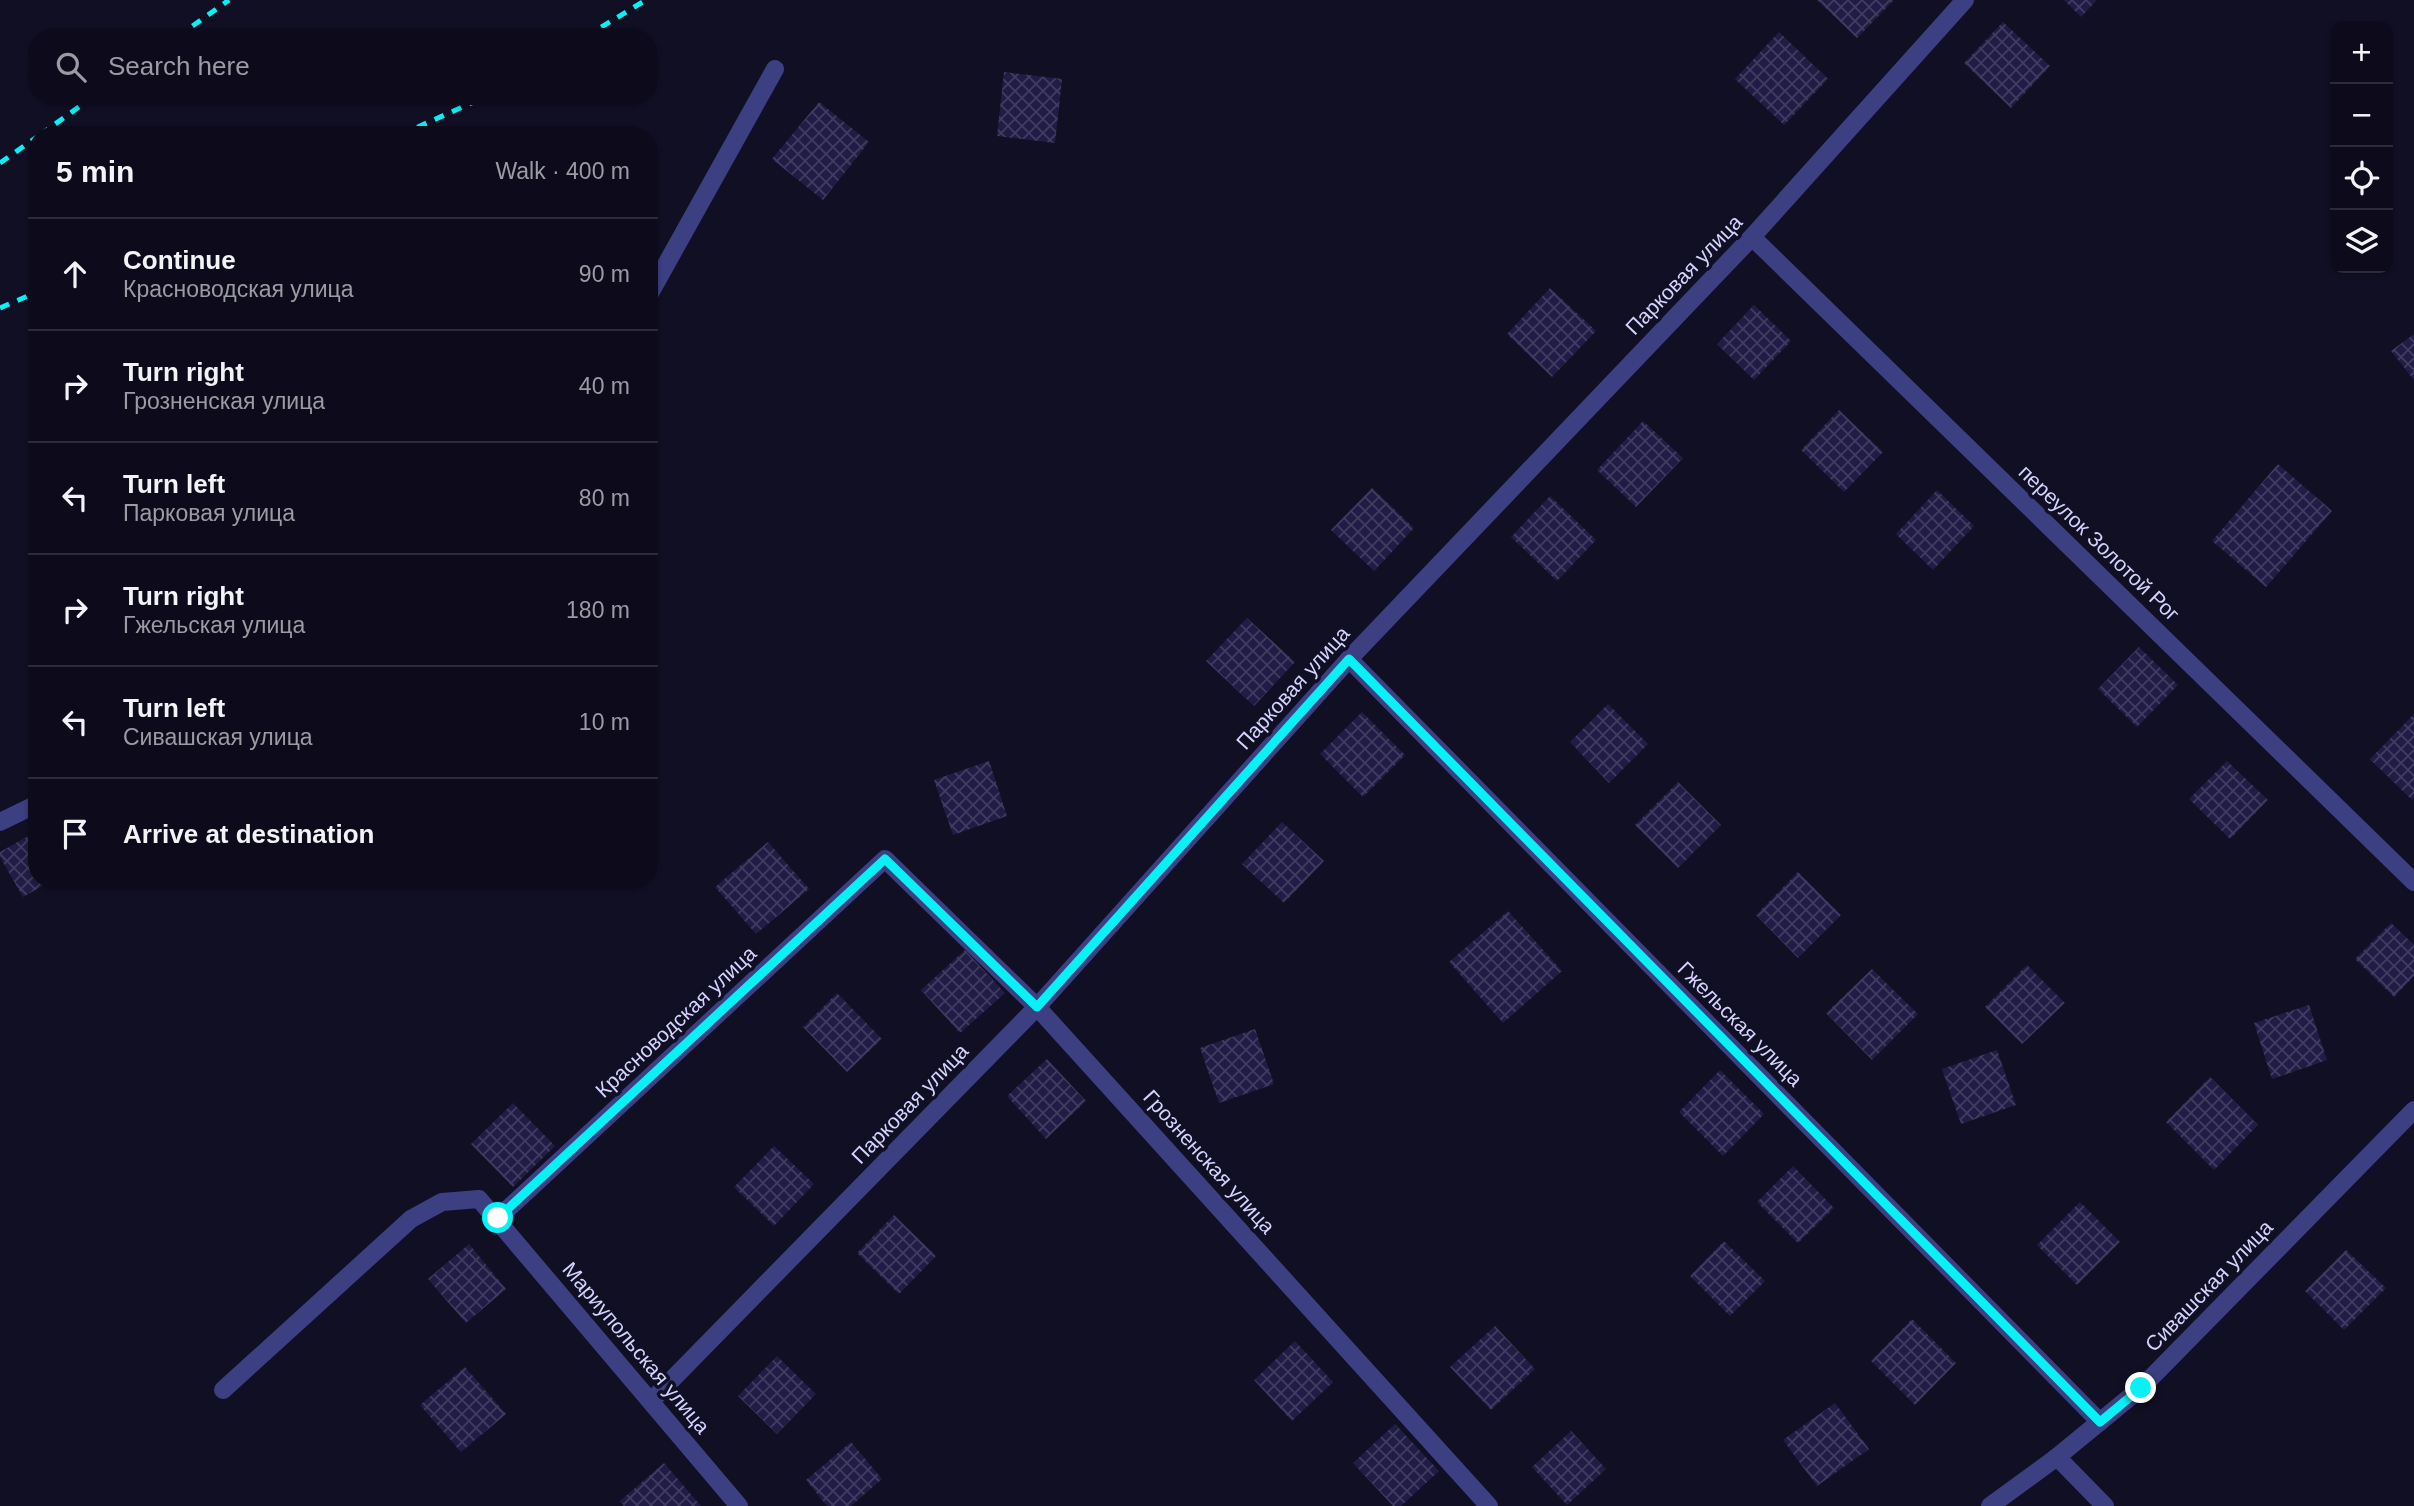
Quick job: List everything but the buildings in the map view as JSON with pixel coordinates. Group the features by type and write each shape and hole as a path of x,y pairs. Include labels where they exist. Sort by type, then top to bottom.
{"street":[{"name":"Парковая улица","path":"651,1401 1037,1007 1349,659 1752,237 1965,0"},
{"path":"658,279 775,69"},
{"name":"переулок Золотой Рог","path":"1752,237 2414,882"},
{"name":"Гжельская улица","path":"1349,659 2100,1422"},
{"path":"0,822 28,808"},
{"name":"Грозненская улица","path":"885,859 1037,1007 1489,1506"},
{"name":"Красноводская улица","path":"498,1218 885,859"},
{"name":"Сивашская улица","path":"1990,1506 2057,1457 2141,1388 2414,1110"},
{"name":"Мариупольская улица","path":"223,1391 411,1219 442,1202 480,1199 739,1506"},
{"path":"2057,1457 2105,1506"}],"railway":[{"path":"190,28 229,0"},
{"path":"600,28 646,0"},
{"path":"52,126 82,105"},
{"path":"420,126 467,105"},
{"path":"0,163 28,143"},
{"path":"0,308 28,296"}],"route":[{"path":"498,1218 885,859 1037,1007 1349,659 2100,1422 2141,1388"}]}
